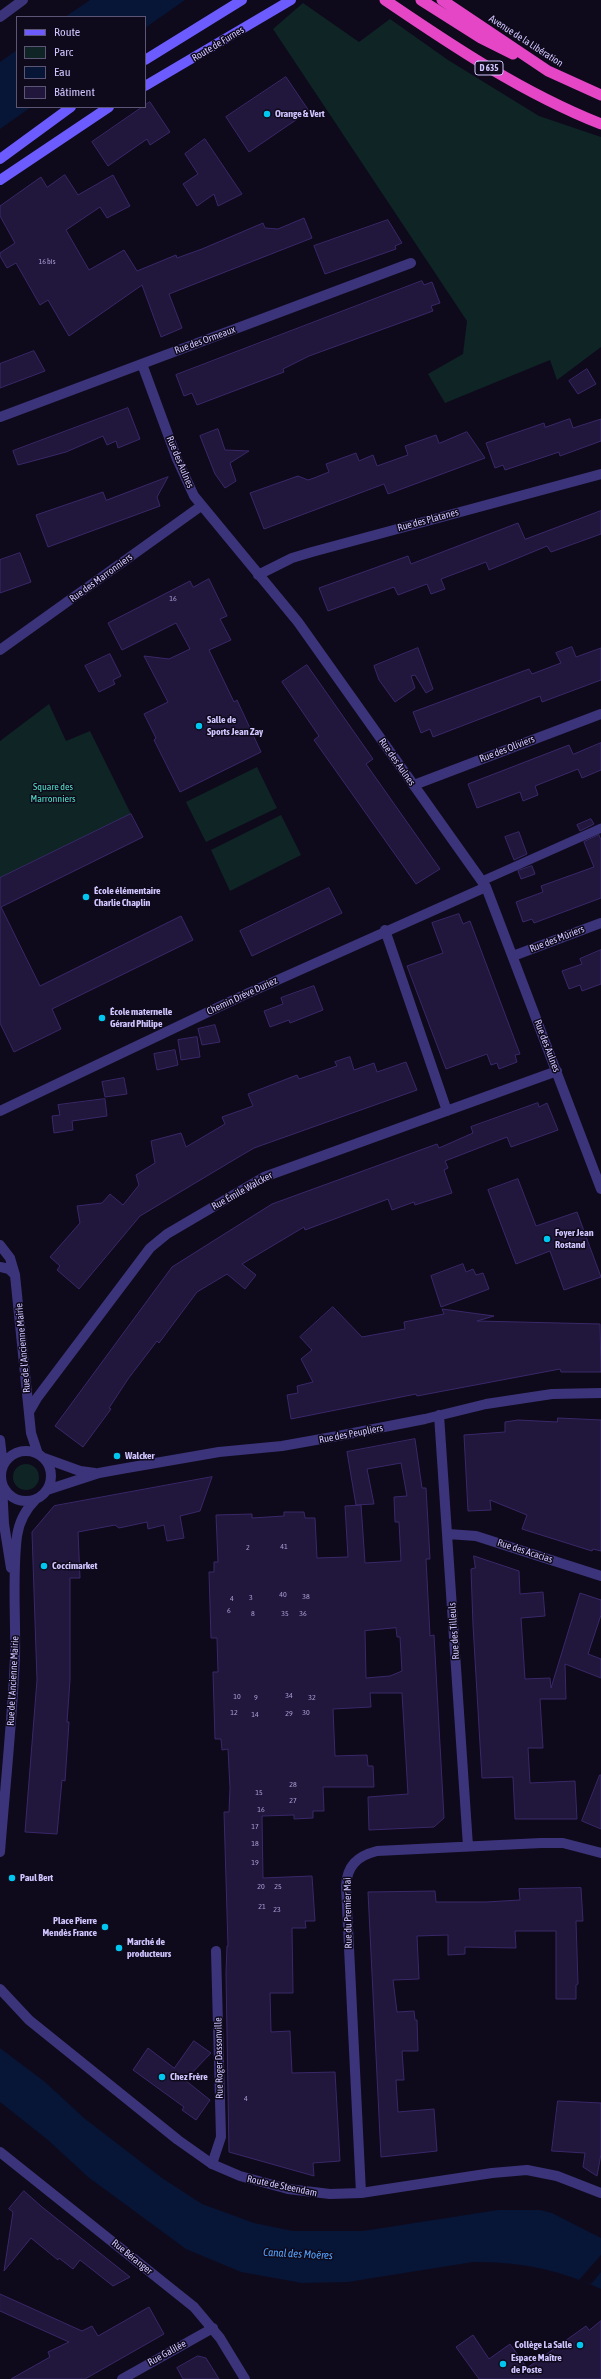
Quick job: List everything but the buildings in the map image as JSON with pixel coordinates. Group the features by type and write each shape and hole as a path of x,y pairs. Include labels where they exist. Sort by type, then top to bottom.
{"highway":[{"name":"D 635","path":"385,0 473,58 534,94 601,124"},
{"path":"421,0 481,38 548,71"},
{"name":"Avenue de la Libération","path":"442,0 548,71 601,95"}],"main road":[{"path":"146,59 242,0"},
{"name":"Route de Furnes","path":"146,85 291,0"},
{"path":"0,159 70,108"},
{"path":"0,180 108,108"}],"street":[{"path":"0,17 24,0"},
{"name":"Rue des Ormeaux","path":"0,417 411,263"},
{"name":"Rue des Aulnes","path":"142,364 183,475 201,506 246,557 258,575 298,622 484,884 513,956 601,1189"},
{"name":"Rue des Platanes","path":"258,575 308,553 601,474"},
{"name":"Rue des Marronniers","path":"0,650 201,506"},
{"name":"Rue des Oliviers","path":"414,785 601,714"},
{"name":"Chemin Drève Duriez","path":"0,1111 244,994 484,884"},
{"name":"Rue des Mûriers","path":"513,956 601,923"},
{"path":"385,930 447,1111"},
{"name":"Rue Émile Walcker","path":"29,1412 37,1398 150,1248 161,1238 264,1177 557,1072"},
{"name":"Rue de l'Ancienne Mairie","path":"0,1245 10,1258 15,1275 31,1433 41,1456"},
{"path":"0,1267 9,1269 15,1275"},
{"name":"Rue des Peupliers","path":"47,1490 99,1473 219,1452 282,1446 439,1415 470,1407 533,1396 601,1393"},
{"name":"Rue des Tilleuls","path":"439,1415 468,1846"},
{"path":"0,1440 3,1466 2,1483 12,1497 32,1500"},
{"path":"2,1507 32,1500 47,1490 51,1474 41,1456 25,1450 15,1453 3,1466"},
{"name":"Rue des Peupliers","path":"41,1456 80,1471 99,1473"},
{"name":"Rue de l'Ancienne Mairie","path":"0,1852 14,1678 16,1621 13,1580 2,1507 2,1483"},
{"name":"Rue de l'Ancienne Mairie","path":"13,1580 20,1524 32,1500"},
{"name":"Rue des Acacias","path":"448,1534 476,1536 601,1576"},
{"name":"Rue du Premier Mai","path":"361,2193 346,1886 347,1873 357,1859 376,1851 563,1843 601,1853"},
{"name":"Rue Roger Dassonville","path":"212,2164 220,2137 216,1952"},
{"name":"Route de Steendam","path":"0,1989 29,2020 161,2128 212,2164 254,2181 303,2192 330,2194 361,2193 515,2170 551,2174 601,2194"},
{"name":"Rue Béranger","path":"0,2152 194,2307 213,2328 245,2379"},
{"name":"Rue Galilée","path":"122,2379 213,2328"}],"lane":[{"path":"484,884 601,828"}],"green space":[{"path":"303,3 359,42 390,19 448,60 539,116 601,137 601,347 557,380 550,360 445,403 428,374 463,354 467,321 273,29"},
{"name":"Square des Marronniers","path":"49,704 66,741 90,731 131,814 0,878 0,741"},
{"path":"257,767 277,808 206,842 186,802"},
{"path":"281,815 301,855 230,891 211,850"},
{"path":"26,1464 35,1468 39,1477 35,1486 26,1490 17,1486 13,1477 17,1468"}],"water":[{"path":"90,0 185,0 146,27 146,16 66,16"},
{"path":"16,51 16,108 30,108 0,129 0,62"},
{"name":"Canal des Moëres","path":"0,2048 45,2082 84,2118 162,2178 202,2204 254,2223 293,2231 363,2231 498,2210 540,2210 552,2213 601,2238 601,2289 586,2282 539,2268 490,2262 473,2262 348,2282 302,2283 241,2272 186,2249 88,2177 48,2140 0,2102"}],"pier":[{"path":"601,2255 601,2272 591,2284 579,2280"}],"place":[{"name":"Orange & Vert","path":"267,114"},
{"name":"Salle de Sports Jean Zay","path":"199,726"},
{"name":"École élémentaire Charlie Chaplin","path":"86,897"},
{"name":"École maternelle Gérard Philipe","path":"102,1018"},
{"name":"Foyer Jean Rostand","path":"547,1239"},
{"name":"Walcker","path":"117,1456"},
{"name":"Coccimarket","path":"44,1566"},
{"name":"Paul Bert","path":"12,1878"},
{"name":"Place Pierre Mendès France","path":"105,1927"},
{"name":"Marché de producteurs","path":"119,1948"},
{"name":"Chez Frère","path":"162,2077"},
{"name":"Collège La Salle","path":"580,2345"},
{"name":"Espace Maître de Poste","path":"503,2364"}]}
